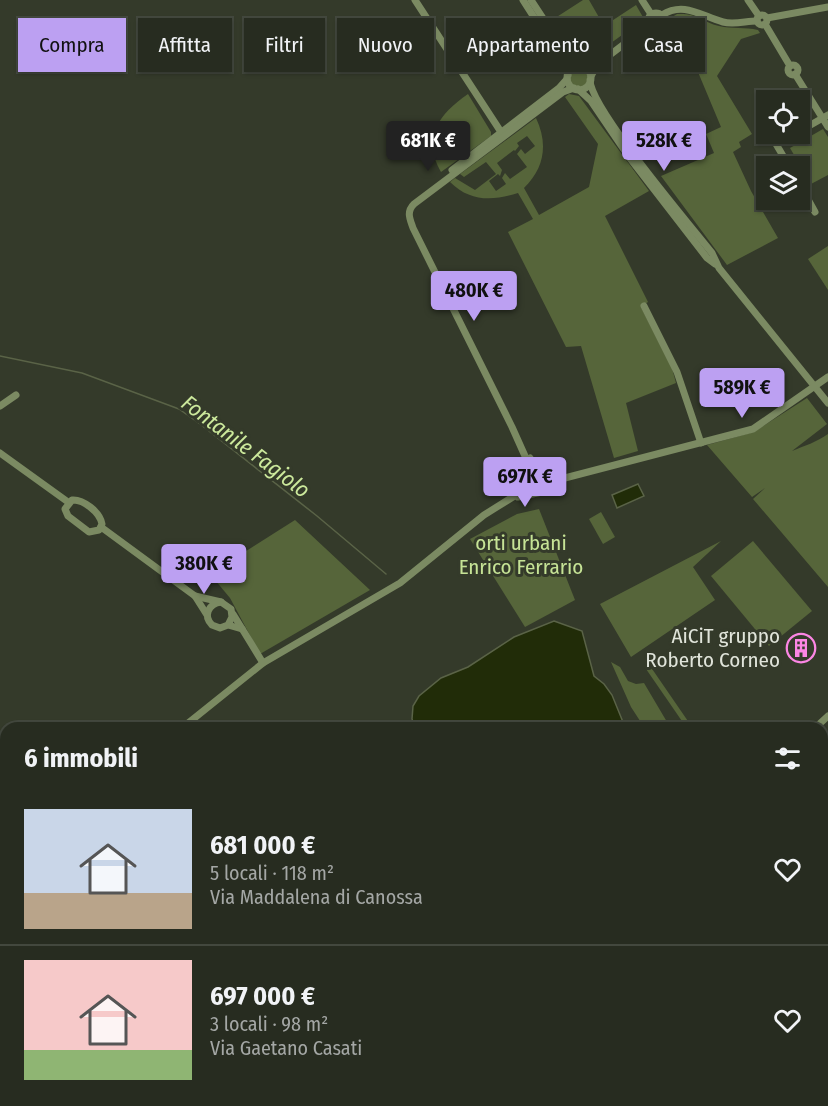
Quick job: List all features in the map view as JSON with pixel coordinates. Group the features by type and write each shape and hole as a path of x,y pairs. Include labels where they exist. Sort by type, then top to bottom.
{"street":[{"path":"415,0 504,133"},
{"path":"523,0 562,61 571,86 591,101 629,157 707,258 719,268 828,403"},
{"path":"531,0 543,18"},
{"path":"642,0 651,14"},
{"path":"748,0 758,18"},
{"path":"766,21 828,7"},
{"path":"648,18 651,14 662,15 682,8 723,22 758,18 764,15 790,66 788,73 795,74 825,116 828,127"},
{"path":"611,54 623,45"},
{"path":"413,228 410,208 487,149 526,113 560,88 570,72"},
{"path":"585,72 590,78 594,94 622,138 712,254 719,268"},
{"path":"540,492 533,489 529,465 406,216 407,207 473,153 516,127 563,92 586,87 593,72"},
{"path":"526,113 536,112"},
{"path":"516,127 526,113"},
{"path":"810,125 825,116"},
{"path":"428,188 455,173 471,159 473,153"},
{"path":"810,203 815,212"},
{"path":"645,306 677,372 701,443"},
{"path":"189,722 262,663 400,583 462,532 537,480 561,479 753,429 828,377"},
{"path":"0,406 16,395"},
{"path":"512,427 543,481 545,488 540,492"},
{"path":"0,453 68,502"},
{"path":"507,500 540,492 561,479"},
{"path":"81,501 99,515 102,520 101,527 96,532 89,532 68,516 65,508 68,502 81,501"},
{"path":"101,527 195,596 209,622 216,627 228,625 243,629"},
{"path":"195,596 229,606 262,663"},
{"path":"207,615 210,607 221,602"},
{"path":"228,625 232,613"}],"green space":[{"path":"583,0 589,0 599,18 555,18"},
{"path":"636,5 643,18 623,18 623,34 611,43 611,21"},
{"path":"677,14 684,14 699,18 671,18"},
{"path":"705,21 719,26 758,30 760,33 741,39 717,76 752,134 739,142 741,147 733,152 756,200 756,210 762,210 778,238 727,265 661,176 714,153 706,134 721,127 698,72 705,72"},
{"path":"571,72 587,72 588,82 583,87 575,87 570,82"},
{"path":"468,94 491,132 491,136 441,172 435,160 433,148 436,128 449,110"},
{"path":"569,94 579,96 649,191 605,216 648,302 641,307 672,368 676,383 626,403 638,451 614,458 581,346 566,347 508,232 533,219 518,193 482,198 458,189 450,182 455,178 475,190 496,174 486,162 464,177 460,174 536,118 542,137 542,155 536,172 524,188 539,215 589,187 598,144 565,97","holes":["527,136 535,146 525,154 521,149 517,154 527,167 510,179 505,173 502,178 506,184 496,191 489,181 498,174 500,176 502,170 497,163 515,151 519,146 517,143"]},
{"path":"823,129 828,137 828,175 811,184 810,156 795,156 790,148 797,144 810,144 810,136"},
{"path":"828,246 828,290 808,259"},
{"path":"807,398 827,424 792,451 828,434 828,587 753,499 765,488 752,497 707,445 754,432"},
{"name":"orti urbani Enrico Ferrario","path":"539,509 575,600 525,627 470,539 517,514"},
{"path":"601,512 615,537 603,544 589,519"},
{"path":"295,520 370,590 260,654 230,598 210,574"},
{"path":"721,541 693,567 715,600 631,657 600,604"},
{"path":"753,541 812,611 769,646 711,576"},
{"path":"611,662 620,667 628,681 636,684 644,683 667,722 641,722 631,707"},
{"path":"648,663 689,722 683,722 644,666"}],"shaded area":[{"path":"638,484 644,496 617,508 612,495"},
{"path":"554,621 582,631 594,676 612,695 623,722 413,722 413,706 419,696 441,678 468,667 514,637"}],"waterway":[{"name":"Fontanile Fagiolo","path":"0,356 82,373 179,409 317,516 386,574"}],"place":[{"name":"AiCiT gruppo Roberto Corneo","path":"801,648"}]}
